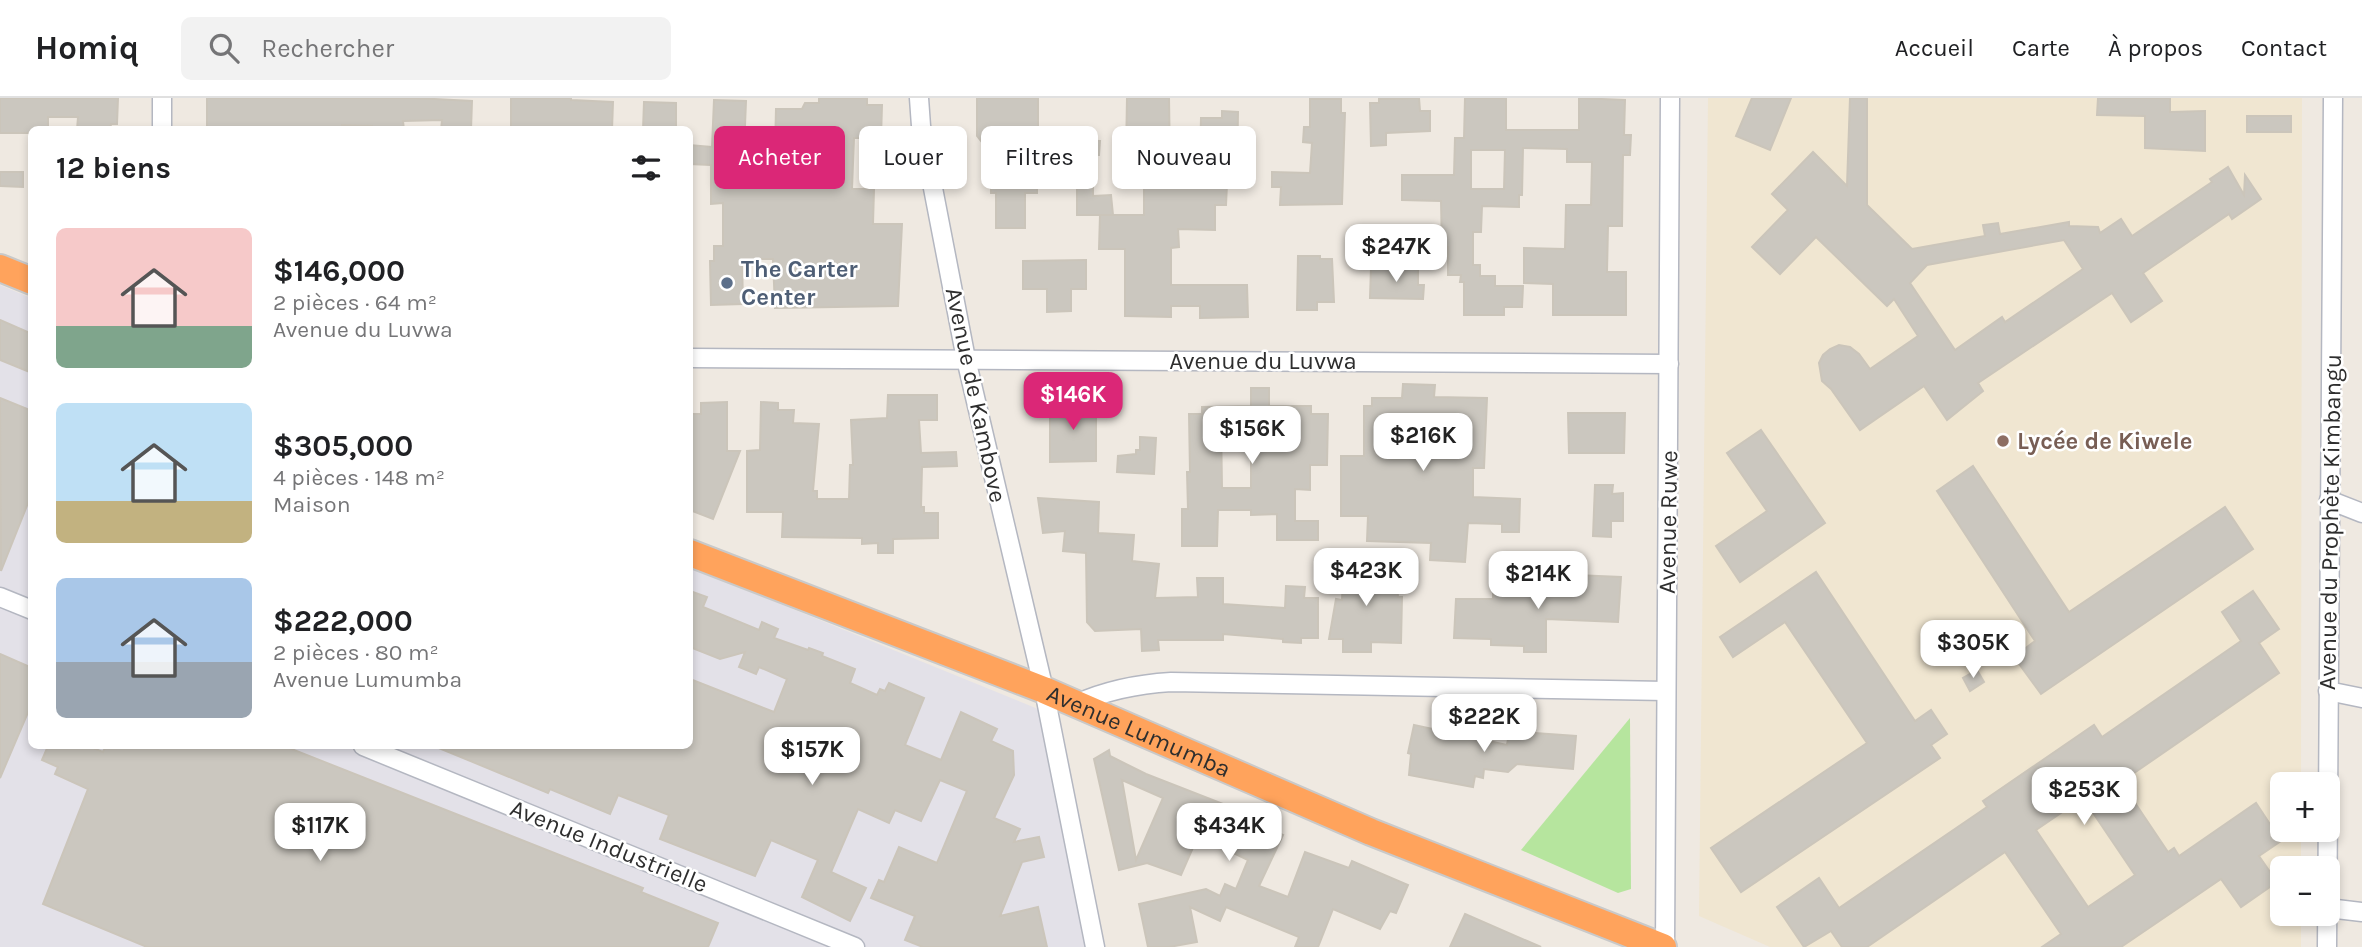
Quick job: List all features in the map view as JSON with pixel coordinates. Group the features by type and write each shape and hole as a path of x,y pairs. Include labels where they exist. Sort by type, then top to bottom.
{"highway":[{"path":"0,268 28,279"},
{"name":"Avenue Lumumba","path":"693,554 1044,690 1371,832 1664,947"}],"street":[{"path":"162,98 162,126"},
{"name":"Avenue de Kambove","path":"919,98 921,126 967,359 1044,690 1095,947"},
{"name":"Avenue Ruwe","path":"1664,947 1670,98"},
{"name":"Avenue du Prophète Kimbangu","path":"2328,856 2333,98"},
{"name":"Avenue du Luvwa","path":"693,358 1669,364"},
{"path":"2329,500 2362,513"},
{"path":"0,597 28,608"},
{"path":"1076,704 1136,684 1171,682 1666,691"},
{"path":"2328,691 2362,698"},
{"name":"Avenue Industrielle","path":"370,749 855,947"},
{"path":"2340,909 2362,912"},
{"name":"Avenue du Prophète Kimbangu","path":"2327,947 2328,926"}],"shaded area":[{"name":"Lycée de Kiwele","path":"1708,98 2302,98 2301,772 2270,772 2270,842 2301,842 2301,856 2270,856 2270,926 2301,926 2301,947 1770,947 1699,916"},
{"path":"0,285 28,297 28,749 693,749 693,568 1038,709 1094,947 0,947"}],"green space":[{"path":"1630,718 1631,889 1618,893 1521,850"}],"building":[{"path":"0,98 118,98 117,124 111,126 77,126 78,117 48,117 48,126 28,126 28,133 0,133"},
{"path":"207,98 416,98 472,101 471,126 441,126 442,120 403,121 404,126 207,126"},
{"path":"511,98 571,98 613,102 612,126 511,126"},
{"path":"819,98 867,98 867,105 882,105 881,126 859,126 859,138 854,138 852,189 874,189 873,224 902,224 898,306 775,308 773,259 742,259 743,304 711,305 710,261 714,261 714,246 723,246 723,203 711,204 711,165 693,164 693,145 712,147 714,100 746,101 745,126 714,126 714,189 845,189 845,126 776,126 776,109 802,109 805,103 819,103"},
{"path":"977,98 1038,98 1038,126 981,126 981,141 977,136"},
{"path":"1127,98 1169,98 1169,126 1126,126"},
{"path":"1419,98 1420,111 1430,111 1430,131 1386,133 1386,145 1371,146 1370,103 1379,103 1379,99"},
{"path":"1465,98 1506,98 1506,130 1579,130 1579,98 1625,100 1624,135 1631,135 1630,155 1623,155 1622,226 1608,226 1607,272 1626,272 1626,315 1553,315 1553,284 1524,283 1524,248 1565,249 1566,205 1591,205 1592,162 1567,162 1567,149 1523,148 1522,195 1519,195 1519,207 1482,206 1481,232 1473,232 1473,265 1480,265 1480,276 1495,276 1495,286 1523,286 1522,307 1504,307 1504,315 1464,315 1464,282 1460,282 1461,275 1448,275 1448,247 1442,247 1441,201 1402,200 1402,175 1454,175 1455,138 1464,138","holes":["1471,150 1505,150 1504,189 1471,189"]},
{"path":"1752,98 1791,98 1770,150 1736,136"},
{"path":"1850,98 1867,98 1867,205 1912,249 1985,236 1983,225 1998,223 2000,234 2069,222 2069,226 2098,227 2100,233 2121,219 2132,236 2212,182 2210,179 2228,167 2244,195 2245,175 2261,199 2232,219 2229,214 2143,273 2162,301 2131,322 2112,293 1978,383 1983,391 1947,420 1924,386 1860,430 1831,389 1822,381 1819,363 1823,355 1839,345 1850,347 1870,369 1918,336 1894,299 1887,306 1816,237 1780,274 1752,247 1788,210 1772,194 1813,152 1847,186","holes":["2064,240 2083,269 2005,322 2002,317 1955,350 1910,283 1927,265"]},
{"path":"2098,98 2170,98 2170,112 2205,111 2205,151 2145,148 2145,116 2097,115"},
{"path":"1310,99 1341,99 1341,113 1345,113 1342,204 1280,205 1281,187 1272,187 1272,172 1310,173 1312,143 1303,142 1304,127 1310,127"},
{"path":"644,102 676,103 676,126 643,126"},
{"path":"1222,111 1238,112 1238,126 1201,126 1201,118 1222,118"},
{"path":"2247,116 2291,116 2291,132 2247,132"},
{"path":"0,172 23,172 23,187 0,186"},
{"path":"991,189 1037,189 1037,193 1025,193 1025,228 996,228 996,193 991,193"},
{"path":"1077,189 1093,189 1093,196 1111,195 1113,215 1077,215"},
{"path":"1144,189 1227,189 1226,205 1215,205 1215,230 1178,229 1179,247 1171,248 1171,285 1247,285 1248,317 1200,318 1200,306 1171,306 1171,317 1125,316 1125,249 1099,249 1100,215 1144,215"},
{"path":"1298,256 1332,259 1334,302 1317,302 1317,310 1297,310"},
{"path":"1086,260 1086,289 1071,289 1071,311 1047,312 1047,289 1023,289 1023,261"},
{"path":"1371,268 1418,269 1418,285 1424,285 1423,299 1370,298"},
{"path":"0,320 28,332 28,371 0,360"},
{"path":"1403,384 1435,385 1434,397 1487,398 1484,468 1473,468 1473,497 1520,499 1519,532 1502,532 1502,524 1468,523 1465,562 1430,560 1431,543 1367,541 1368,516 1341,516 1341,456 1364,456 1364,406 1372,406 1372,398 1402,398"},
{"path":"1251,388 1269,388 1269,406 1311,406 1311,414 1328,414 1327,465 1310,465 1310,490 1295,489 1295,521 1318,521 1318,540 1277,540 1277,514 1251,515 1251,510 1218,510 1217,546 1182,546 1182,509 1188,509 1187,472 1190,472 1189,414 1202,414 1202,407 1251,406","holes":["1221,423 1251,423 1251,488 1222,488"]},
{"path":"888,395 937,395 937,420 919,420 921,453 956,452 957,466 922,467 921,507 924,507 924,513 938,513 938,538 893,539 893,553 878,553 878,543 862,544 862,538 782,537 783,512 747,512 747,451 760,450 761,402 778,403 778,410 794,410 793,423 819,424 813,491 817,491 817,499 849,499 850,465 853,465 851,420 887,418"},
{"path":"0,398 28,409 28,503 1,571"},
{"path":"1054,401 1096,402 1096,461 1050,462 1050,407"},
{"path":"727,402 727,451 740,451 713,519 693,511 693,414 701,414 701,403"},
{"path":"1568,413 1625,413 1624,453 1569,453"},
{"path":"1761,430 1825,523 1740,582 1716,546 1767,511 1727,453"},
{"path":"1140,437 1156,438 1154,474 1117,472 1118,456 1136,454 1136,450 1140,450"},
{"path":"1973,466 2069,612 2225,507 2253,549 2041,694 2014,657 2035,641 1937,491"},
{"path":"1595,485 1613,485 1612,494 1623,493 1623,521 1611,521 1611,537 1593,536"},
{"path":"1038,498 1099,502 1098,533 1134,535 1132,561 1159,564 1155,598 1198,597 1197,578 1223,578 1223,604 1285,608 1286,586 1305,587 1304,598 1318,598 1318,638 1301,638 1301,643 1223,634 1223,640 1158,640 1159,650 1142,651 1141,629 1095,631 1087,622 1086,553 1063,551 1065,531 1043,533"},
{"path":"1344,554 1363,554 1371,564 1371,579 1397,579 1398,597 1402,597 1401,643 1371,642 1371,652 1343,652 1343,639 1329,639 1336,599 1342,600"},
{"path":"1816,572 1915,721 1931,710 1947,734 1931,745 1940,758 1741,892 1711,848 1867,743 1785,622 1733,657 1720,637"},
{"path":"1551,574 1621,577 1618,622 1546,619 1546,652 1524,652 1524,646 1491,645 1491,639 1454,638 1456,599 1493,599 1493,592 1550,591"},
{"path":"2253,591 2279,629 2259,643 2279,673 2121,782 2168,852 2174,848 2179,856 2256,803 2270,824 2270,842 2280,842 2259,856 2270,872 2270,887 2241,907 2221,879 2121,947 2042,947 2061,934 2005,852 1867,947 1842,947 1831,931 1804,947 1777,907 1819,878 1839,908 1987,807 1983,801 2094,725 2102,737 2241,641 2222,612","holes":["2083,798 2135,875 2088,907 2036,830"]},
{"path":"693,592 707,597 703,607 759,630 762,622 778,629 774,638 823,653 822,656 855,669 850,683 877,695 880,689 885,691 889,683 924,698 905,745 941,760 961,712 997,729 991,741 1013,751 1014,775 994,818 1020,829 1014,842 1039,837 1044,857 1022,862 1000,916 1038,907 1047,947 923,947 905,940 915,916 871,898 879,880 884,882 899,847 937,863 967,791 940,780 921,821 895,810 889,823 858,809 831,872 866,888 850,921 802,897 818,860 771,840 755,876 660,839 669,815 618,795 610,814 550,789 548,793 441,749 693,749 693,680 774,712 787,679 759,667 756,674 739,667 745,652 720,659 693,648"},
{"path":"0,654 28,666 28,712 0,778"},
{"path":"1977,670 1984,682 1970,691 1963,678"},
{"path":"1414,725 1507,745 1509,733 1576,736 1573,769 1517,764 1508,772 1484,769 1483,778 1475,776 1473,787 1409,775 1411,754 1408,753"},
{"path":"47,749 96,749 103,752 104,749 292,749 643,888 641,892 718,923 708,947 147,947 43,904 88,789 55,774 58,767 42,760"},
{"path":"1109,750 1110,756 1146,774 1272,823 1270,829 1283,835 1259,886 1288,897 1305,852 1349,868 1352,861 1408,885 1396,913 1390,911 1380,929 1333,909 1318,947 1295,947 1299,937 1226,907 1220,921 1190,907 1197,942 1169,947 1148,947 1139,904 1206,889 1220,896 1225,884 1236,889 1248,860 1198,836 1181,875 1147,863 1119,870 1094,759","holes":["1122,780 1163,798 1136,860"]},
{"path":"1465,914 1541,947 1450,947"}],"place":[{"name":"The Carter Center","path":"727,283"},
{"name":"Lycée de Kiwele","path":"2003,441"}]}
